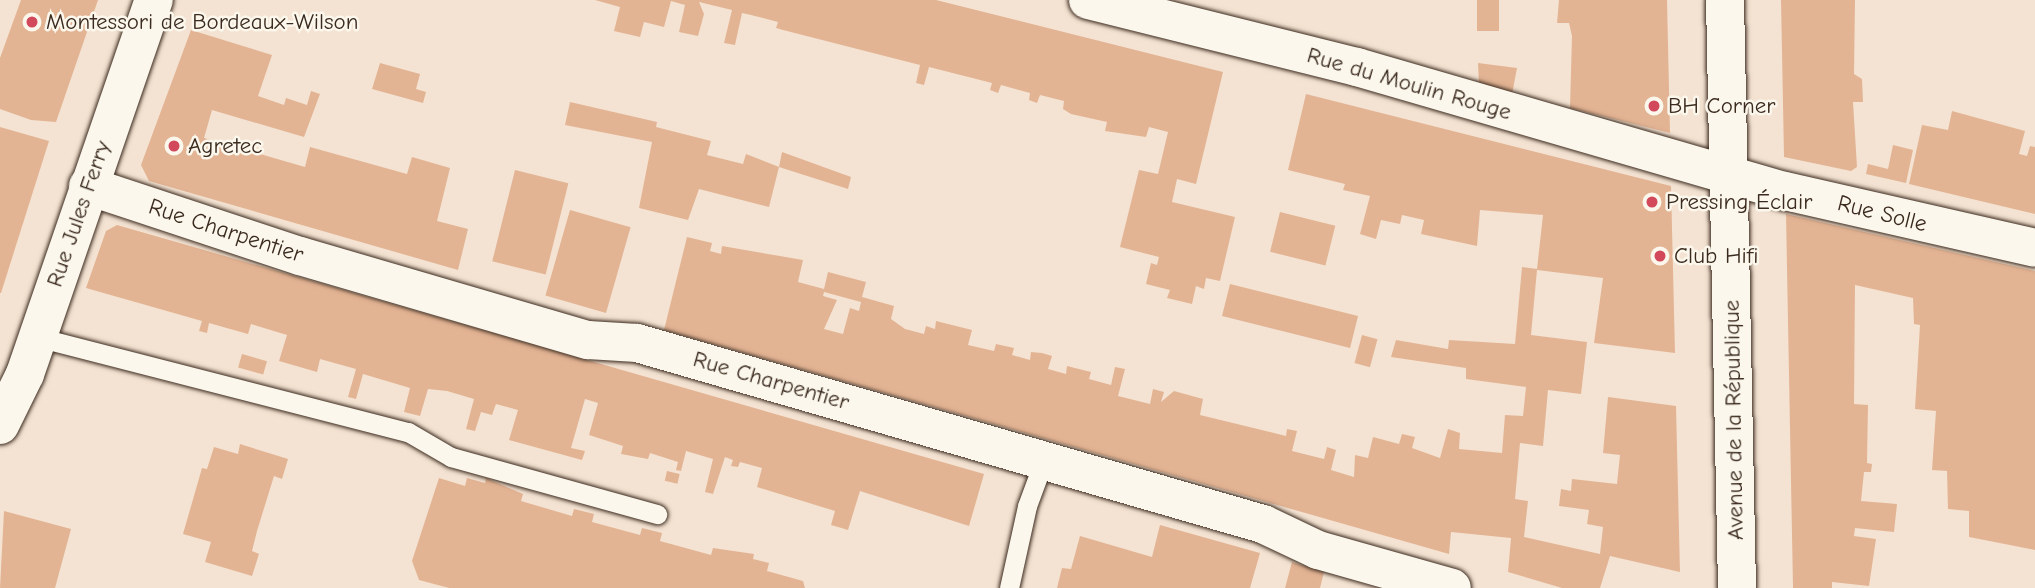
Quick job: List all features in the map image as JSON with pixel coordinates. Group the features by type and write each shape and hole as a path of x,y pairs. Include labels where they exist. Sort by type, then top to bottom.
{"street":[{"name":"Rue Jules Ferry","path":"0,425 37,337 154,0"},
{"name":"Rue du Moulin Rouge","path":"1088,0 1357,67 1729,175"},
{"name":"Avenue de la République","path":"1725,0 1737,588"},
{"name":"Rue Solle","path":"1729,175 2035,248"},
{"name":"Rue Charpentier","path":"88,187 300,256 589,340 637,343 1263,524 1318,550 1452,588"}],"lane":[{"path":"37,337 408,432 451,457 657,514"},
{"path":"1009,588 1027,506 1044,460"}],"building":[{"path":"21,0 98,0 56,122 31,120 0,109 0,58"},
{"path":"595,0 936,0 1223,72 1196,184 1177,179 1172,202 1235,217 1220,281 1206,278 1204,289 1196,286 1192,304 1167,298 1170,290 1146,284 1151,263 1157,265 1159,257 1120,247 1139,170 1158,174 1168,132 1149,127 1146,137 1105,131 1107,122 1071,114 1063,109 1064,101 1040,95 1037,103 1029,100 1030,93 1001,85 998,93 990,90 992,83 929,67 924,85 916,83 920,65 776,28 778,22 742,13 735,45 724,43 732,10 699,2 704,14 698,36 679,32 685,5 671,1 664,27 644,22 640,37 614,31 620,7"},
{"path":"1477,0 1499,0 1499,31 1477,31"},
{"path":"1559,0 1667,0 1670,133 1570,108 1572,36 1569,23 1557,23"},
{"path":"1781,0 1855,0 1854,74 1862,79 1863,102 1853,102 1857,167 1851,171 1784,157"},
{"path":"191,30 272,55 258,96 284,105 286,98 307,105 311,91 320,94 304,137 212,110 204,138 305,167 310,147 407,174 412,157 450,168 437,221 468,229 458,270 149,181 141,165"},
{"path":"380,63 420,74 416,89 426,92 423,103 372,89"},
{"path":"1478,63 1517,68 1512,94 1479,85"},
{"path":"1306,94 1671,186 1675,353 1594,343 1603,278 1537,270 1531,335 1587,342 1581,394 1548,390 1543,446 1520,443 1515,499 1528,501 1524,537 1600,554 1603,527 1587,524 1589,510 1559,506 1561,489 1571,491 1572,479 1617,484 1620,455 1603,453 1608,397 1676,406 1680,572 1610,556 1600,588 1562,588 1508,572 1511,538 1451,532 1449,554 664,330 687,237 712,243 710,251 721,254 722,246 803,260 798,282 824,289 828,272 866,282 862,297 894,306 891,319 905,329 924,334 926,326 935,329 936,321 972,330 968,345 994,351 996,344 1014,348 1012,355 1030,360 1031,352 1042,353 1052,356 1048,369 1066,374 1067,366 1091,372 1089,379 1111,385 1115,367 1125,369 1118,396 1150,404 1153,389 1164,392 1161,402 1174,391 1203,399 1200,415 1286,436 1287,429 1297,431 1292,451 1324,459 1327,447 1336,450 1331,470 1354,477 1355,455 1368,458 1373,437 1399,444 1402,434 1415,437 1412,448 1440,458 1448,429 1460,433 1459,449 1502,453 1505,415 1523,416 1526,387 1466,379 1466,368 1391,357 1396,340 1448,349 1449,340 1515,344 1522,267 1537,269 1543,215 1480,210 1477,246 1421,234 1424,220 1402,215 1400,224 1381,220 1376,239 1360,234 1370,196 1343,190 1345,184 1288,170","holes":["824,292 861,302 859,311 850,308 843,334 824,329 837,300 823,296"]},
{"path":"570,102 657,122 656,127 711,141 707,155 743,164 746,154 779,167 769,207 699,189 688,220 639,208 652,142 565,125"},
{"path":"1952,111 2025,131 2019,154 2027,156 2030,146 2035,147 2035,214 1909,184 1922,125 1948,130"},
{"path":"0,127 49,141 1,293 0,293"},
{"path":"1893,145 1913,150 1906,183 1866,174 1868,164 1888,169"},
{"path":"782,152 851,177 848,189 779,167"},
{"path":"515,170 568,183 546,275 492,261"},
{"path":"570,210 631,227 606,313 545,296"},
{"path":"1280,212 1335,226 1325,266 1270,252"},
{"path":"1786,214 2035,271 2035,550 1969,537 1969,511 1948,509 1947,471 1932,470 1936,411 1915,409 1920,325 1914,324 1913,298 1855,285 1854,404 1868,405 1867,463 1872,464 1871,472 1864,472 1861,501 1897,504 1894,532 1855,528 1854,536 1876,539 1869,586 1832,582 1832,588 1793,588"},
{"path":"117,225 984,474 969,526 860,491 848,530 831,525 835,511 757,487 762,468 740,462 738,467 731,466 733,460 725,457 713,494 705,492 713,459 686,451 681,471 676,470 678,462 650,453 648,459 621,454 623,446 589,435 598,403 585,399 571,448 585,451 582,460 509,440 518,410 496,404 492,415 481,412 475,431 466,429 474,399 447,391 428,389 420,416 404,412 410,388 363,374 356,399 348,397 356,369 320,359 317,372 279,361 287,335 251,324 248,334 209,323 207,333 199,331 202,321 86,288 106,231"},
{"path":"1230,284 1358,316 1350,348 1222,316"},
{"path":"1362,335 1377,339 1370,367 1354,363"},
{"path":"242,354 267,361 263,375 238,367"},
{"path":"240,444 288,459 282,479 274,476 257,531 252,551 259,554 252,576 205,562 211,542 183,534 202,468 207,469 214,447 238,454"},
{"path":"667,471 680,474 677,484 665,481"},
{"path":"439,478 465,486 467,478 485,483 486,478 523,494 521,501 572,516 574,509 594,514 592,522 640,535 642,528 662,533 660,541 711,555 713,548 754,554 753,559 769,563 767,571 803,581 805,588 449,588 419,580 412,561"},
{"path":"4,511 71,529 55,588 0,588"},
{"path":"1160,525 1260,553 1250,588 1057,588 1062,568 1071,569 1080,536 1152,557"},
{"path":"1292,562 1324,572 1320,588 1285,588"}],"place":[{"name":"Montessori de Bordeaux-Wilson","path":"32,22"},
{"name":"BH Corner","path":"1654,106"},
{"name":"Agretec","path":"174,146"},
{"name":"Pressing Éclair","path":"1652,202"},
{"name":"Club Hifi","path":"1660,256"}]}
